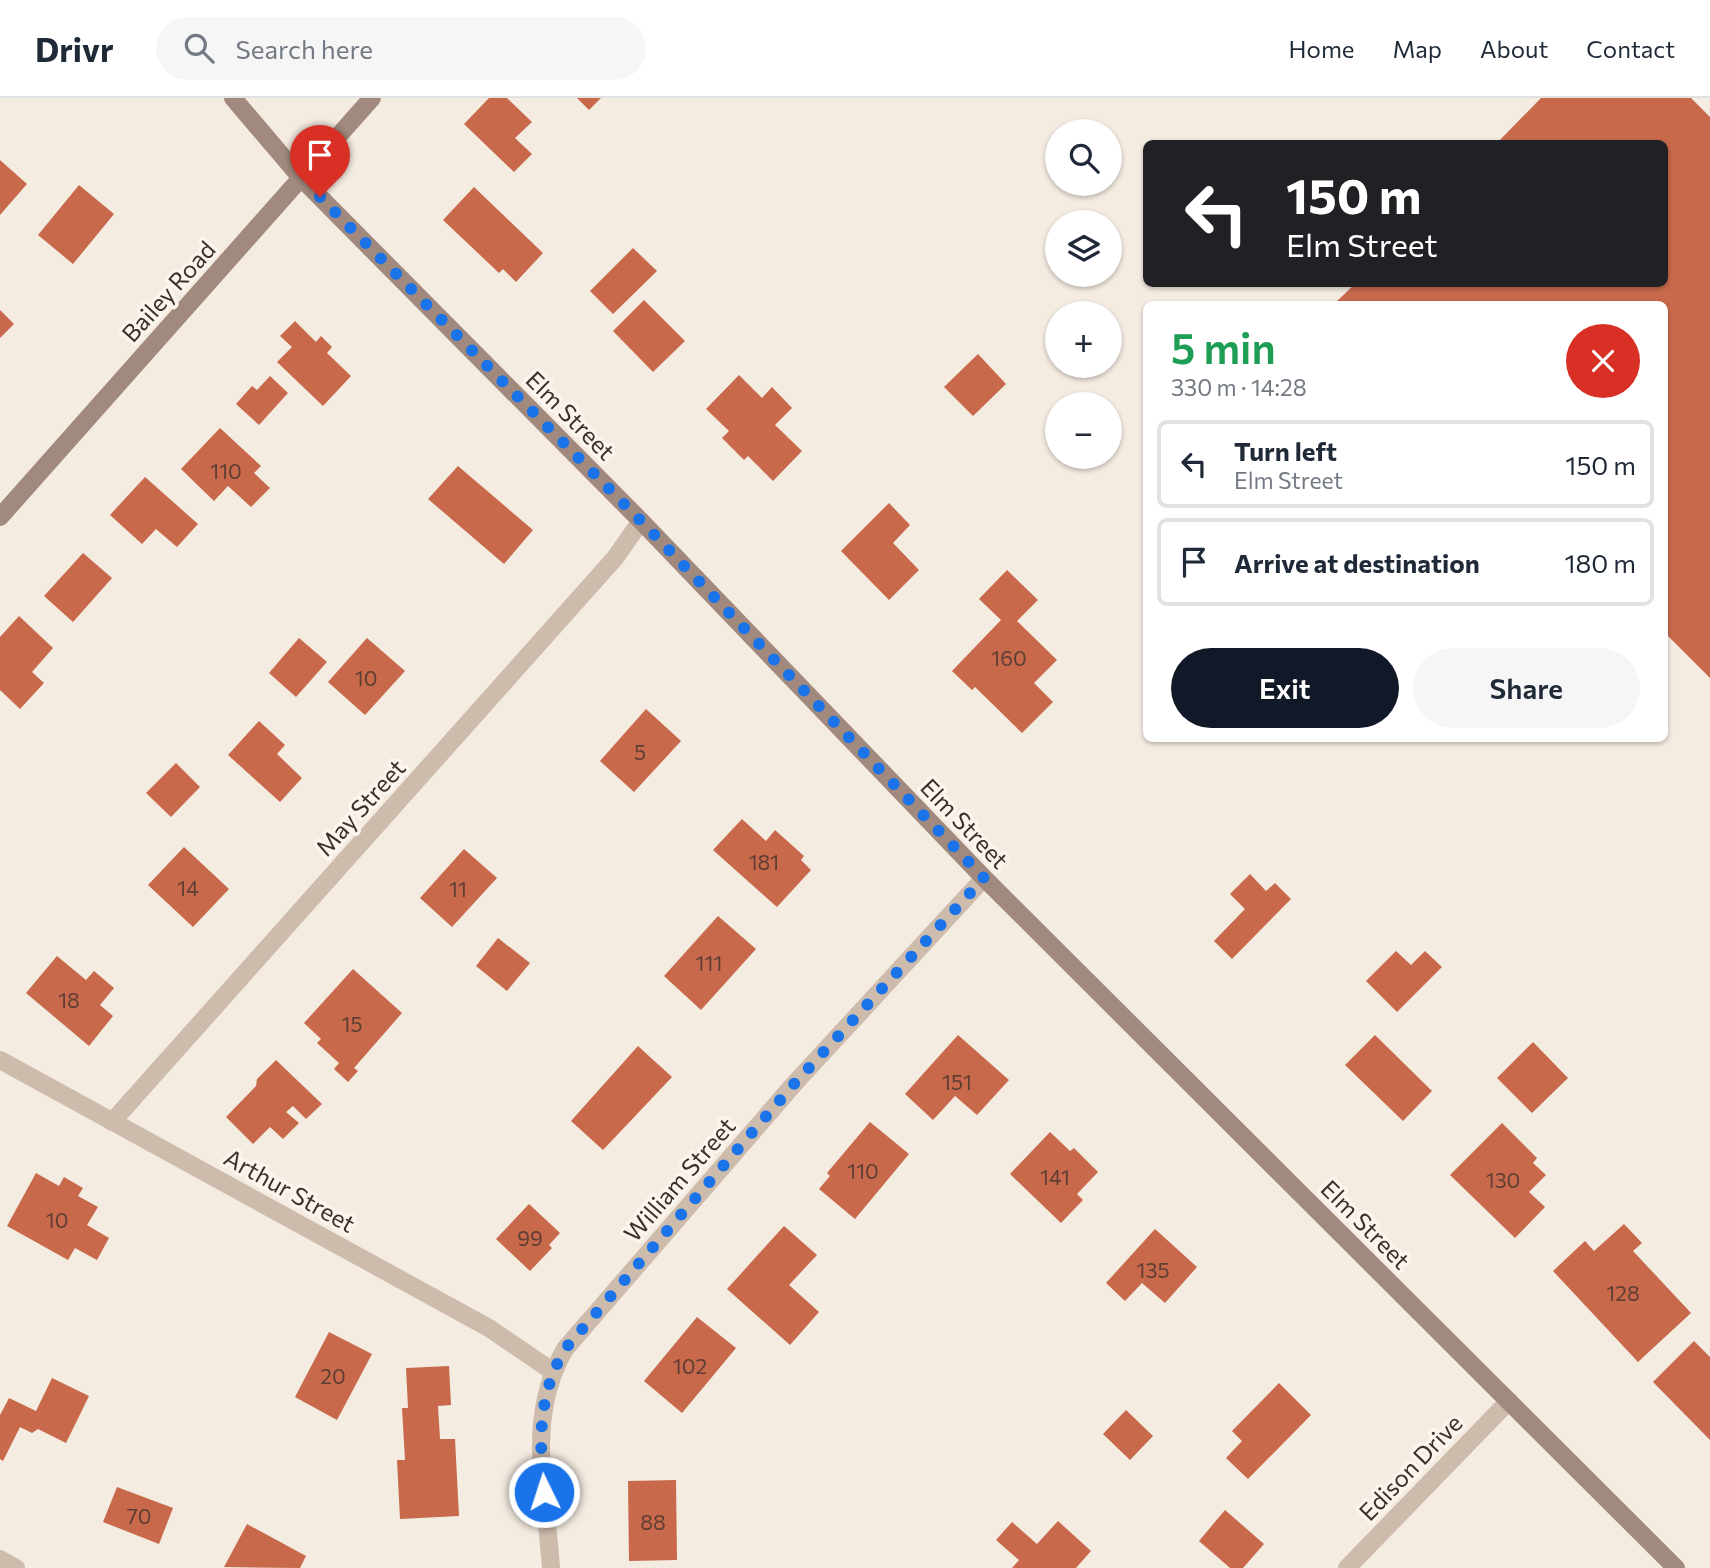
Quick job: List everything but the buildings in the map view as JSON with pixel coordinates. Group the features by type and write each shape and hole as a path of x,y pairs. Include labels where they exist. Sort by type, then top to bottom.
{"street":[{"name":"Elm Street","path":"233,98 301,178 641,521 984,878 1676,1568"},
{"name":"Bailey Road","path":"0,517 372,98"},
{"name":"May Street","path":"112,1122 615,558 641,521"},
{"name":"William Street","path":"551,1568 541,1469 540,1426 552,1371 565,1349 794,1084 984,878"},
{"name":"Arthur Street","path":"0,1060 489,1328 552,1371"},
{"name":"Edison Drive","path":"1348,1568 1509,1401"},
{"path":"0,1559 16,1568"}],"route":[{"path":"320,197 641,521 984,878 794,1084 565,1349 552,1371 540,1426 544,1492"}]}
